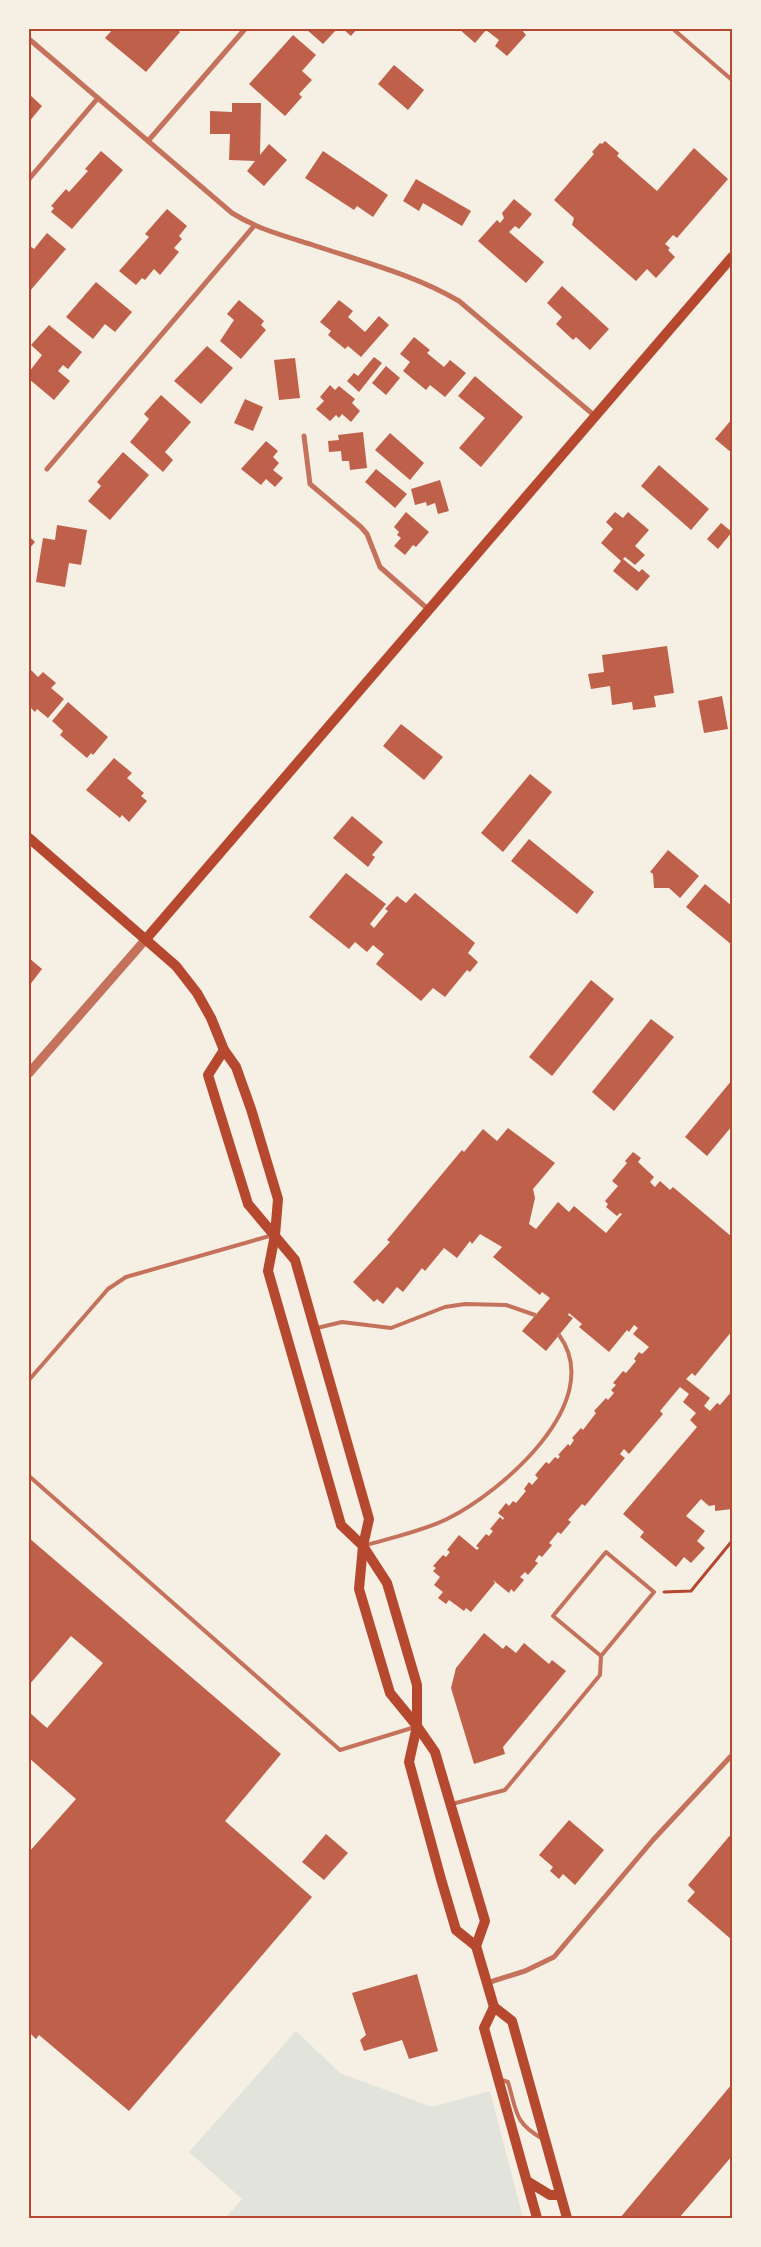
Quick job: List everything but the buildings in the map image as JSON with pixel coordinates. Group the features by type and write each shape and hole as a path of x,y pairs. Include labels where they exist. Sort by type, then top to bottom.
{"main road":[{"path":"146,939 732,257"},
{"path":"29,838 176,966 197,993 211,1018 224,1050 236,1067 278,1198 275,1235 268,1271 341,1525 363,1546 387,1583 417,1685 417,1726 408,1762 456,1930 476,1946 494,2007 512,2021 567,2218"},
{"path":"224,1050 208,1075 248,1204 295,1260 369,1519 363,1546 359,1589 390,1693 417,1726 434,1752 485,1922 476,1946"},
{"path":"494,2007 484,2028 537,2218"},
{"path":"527,2182 550,2195 560,2195"}],"street":[{"path":"148,141 245,29"},
{"path":"29,39 232,213 254,226 393,271 437,288 459,301 595,416"},
{"path":"29,179 98,98"},
{"path":"47,469 254,226"},
{"path":"304,436 310,484 361,526 367,534 380,567 429,610"},
{"path":"29,1073 146,939"},
{"path":"487,1983 525,1971 554,1957 653,1840 732,1755"}],"lane":[{"path":"672,29 732,80"},
{"path":"29,1380 108,1289 126,1277 275,1235"},
{"path":"314,1329 342,1322 391,1328 445,1308 483,1303 516,1307 536,1315"},
{"path":"363,1546 444,1520 480,1498 525,1460 557,1420 563,1409 571,1384 570,1359 559,1335"},
{"path":"29,1476 340,1750 417,1726"},
{"path":"450,1804 505,1790 600,1675 601,1656 654,1592 606,1552 553,1616 601,1656"},
{"path":"499,2079 508,2082 520,2123 527,2130 545,2140"}],"path":[{"path":"654,1592 691,1591 732,1541"}],"shaded area":[{"path":"296,2031 340,2073 432,2107 490,2091 523,2218 225,2218 242,2199 189,2152"}]}
